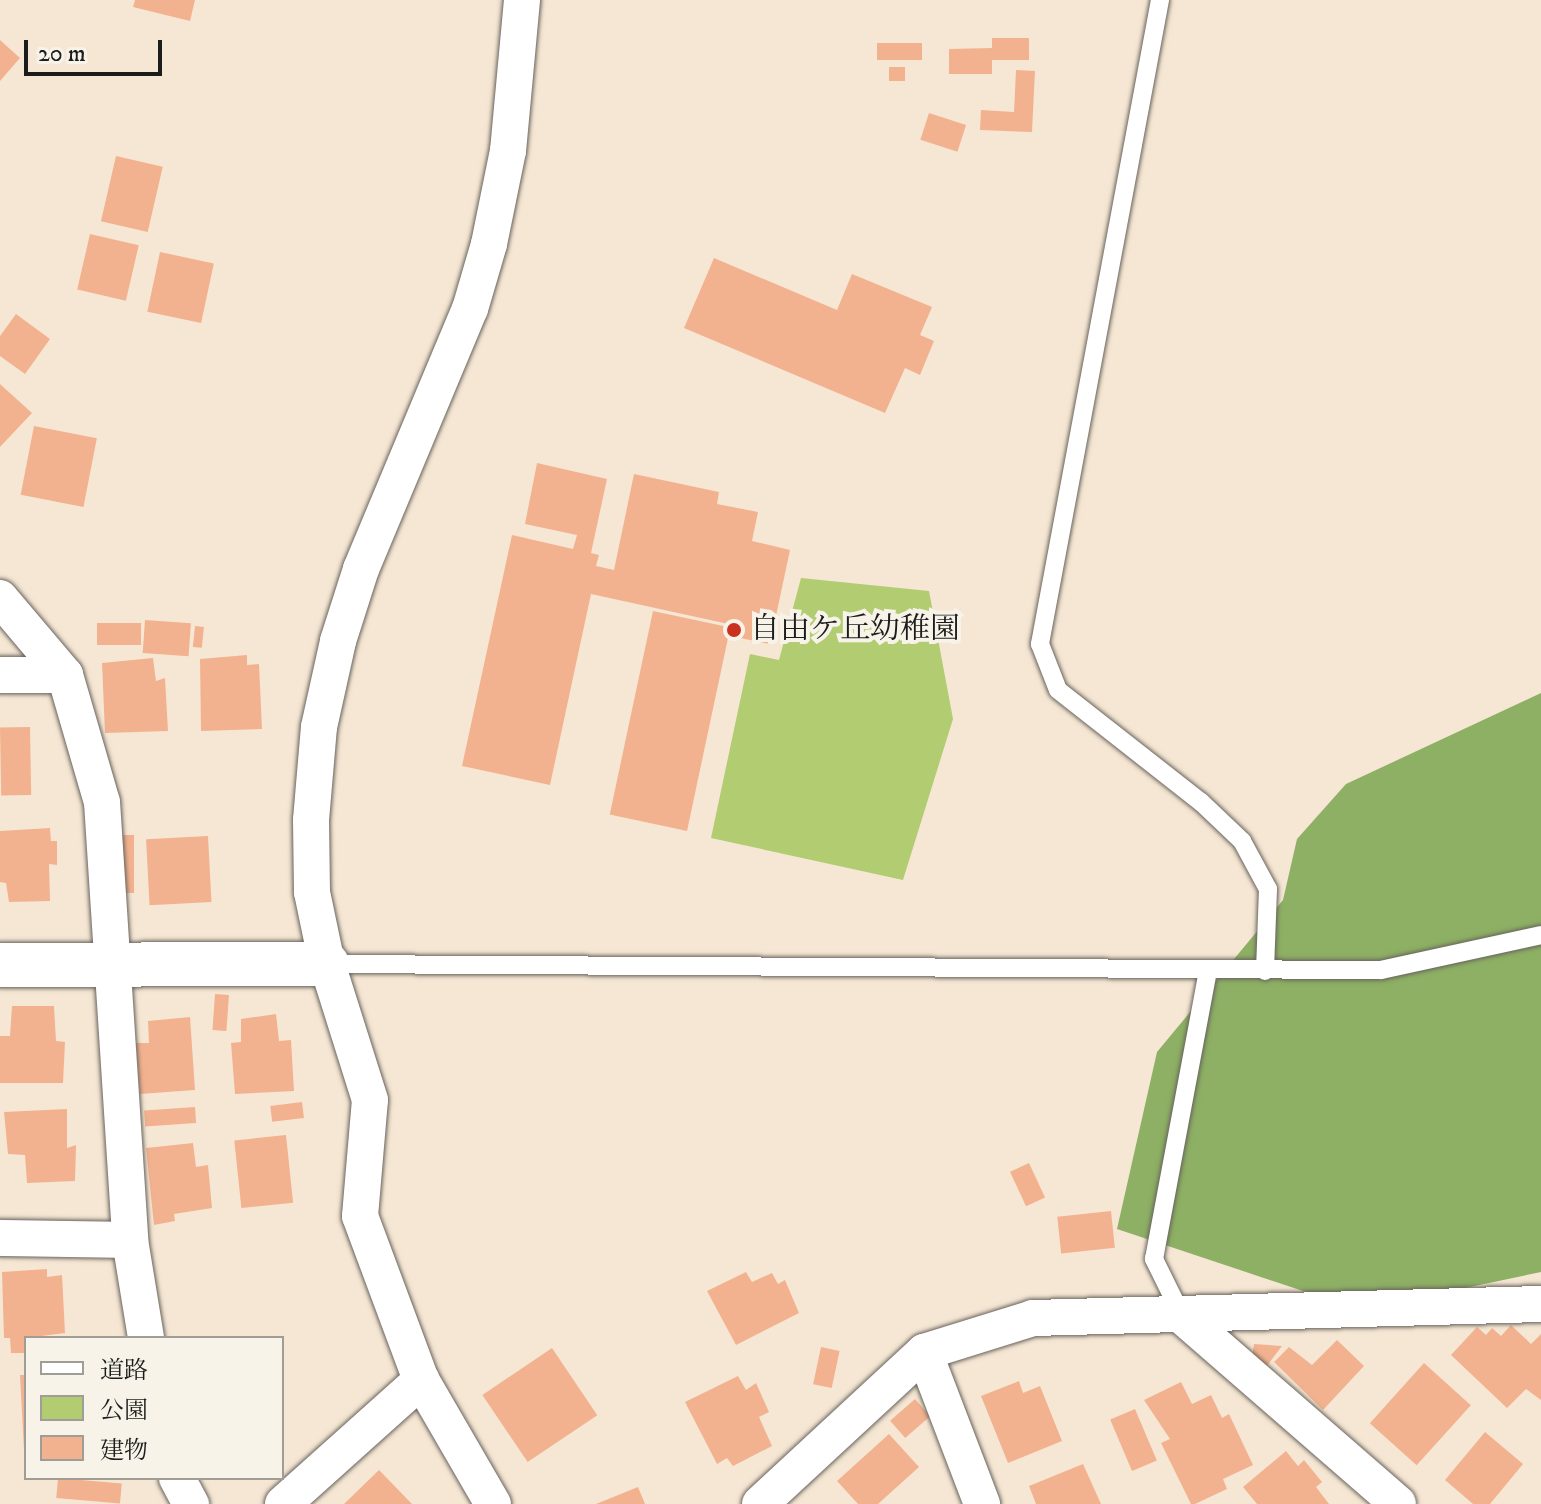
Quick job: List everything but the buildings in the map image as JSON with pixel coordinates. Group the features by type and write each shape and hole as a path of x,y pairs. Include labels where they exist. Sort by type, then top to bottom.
{"street":[{"path":"493,1504 421,1380 360,1216 370,1100 327,964 312,892 319,727 338,641 361,569 470,309 489,244 508,151 522,0"},
{"path":"0,598 65,675 102,802 130,1240 146,1336"},
{"path":"0,675 65,675"},
{"path":"0,965 327,964"},
{"path":"0,1238 130,1240"},
{"path":"760,1504 924,1352 1033,1318 1541,1304"},
{"path":"1182,1316 1398,1504"},
{"path":"924,1352 982,1504"},
{"path":"283,1504 421,1380"},
{"path":"178,1480 191,1504"}],"lane":[{"path":"1160,0 1040,644 1058,690 1201,802 1242,841 1268,889 1265,971"},
{"path":"327,964 1381,970 1541,935"},
{"path":"1182,1316 1154,1259 1208,971"}],"green space":[{"path":"801,578 929,591 953,719 903,880 711,838 750,654 779,660"},
{"path":"1541,693 1541,1272 1360,1310 1117,1229 1157,1052 1283,900 1297,839 1346,784"}],"place":[{"name":"自由ケ丘幼稚園","path":"734,630"}]}
